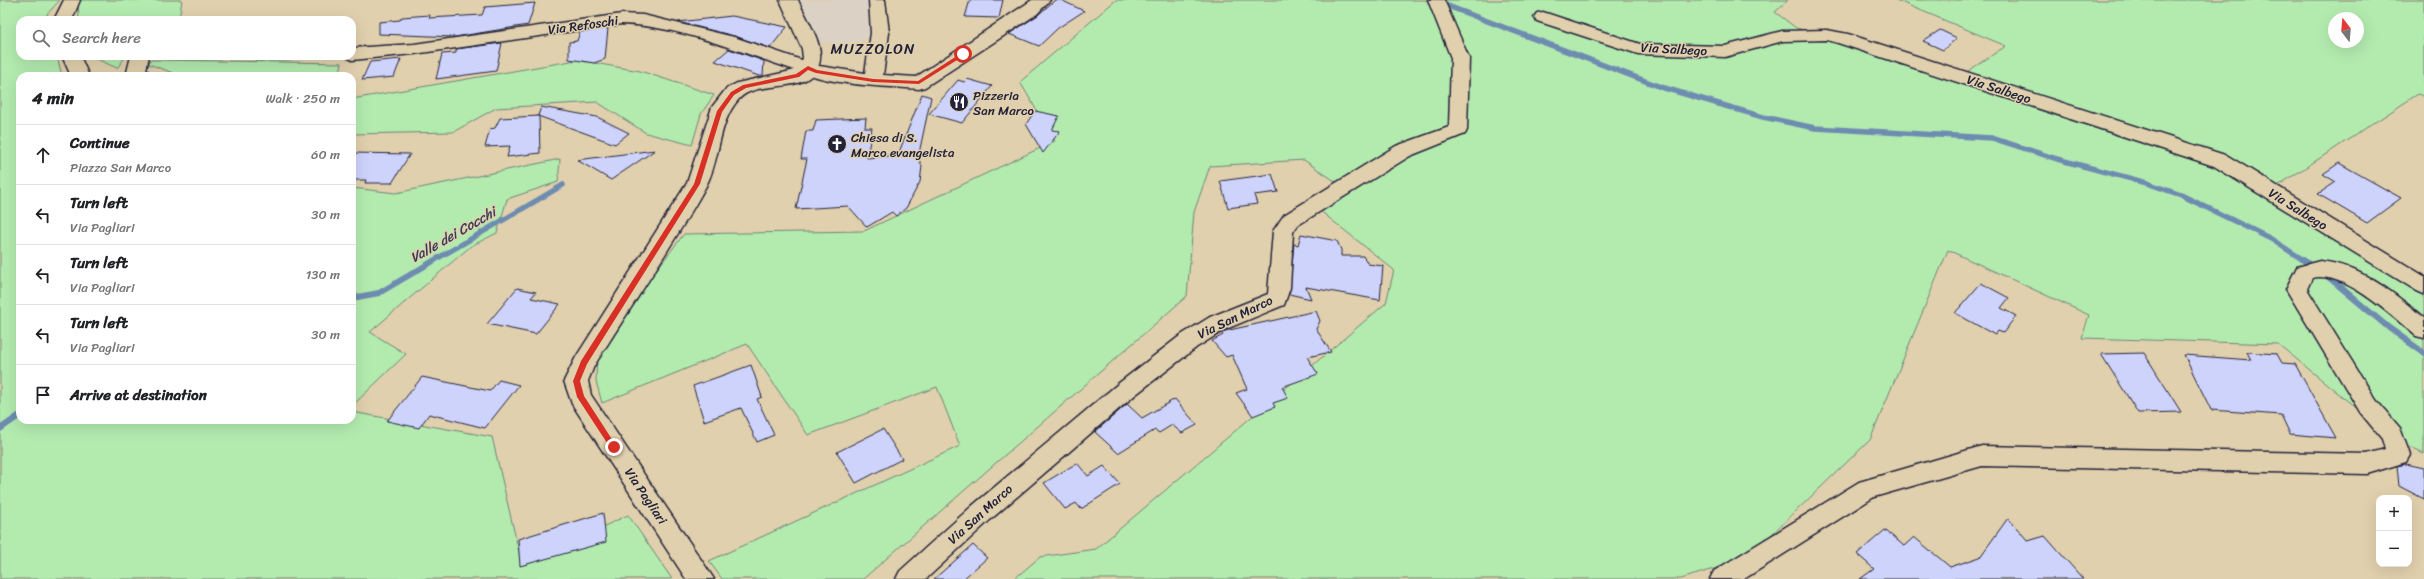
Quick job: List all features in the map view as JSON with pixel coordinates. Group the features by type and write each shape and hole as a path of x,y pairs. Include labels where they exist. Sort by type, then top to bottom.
{"street":[{"path":"64,16 72,0"},
{"path":"789,0 811,49 812,58 803,72"},
{"path":"873,80 880,34 877,0"},
{"name":"Via San Marco","path":"909,579 987,507 1127,389 1189,341 1218,323 1277,299 1280,288 1284,231 1291,220 1403,151 1458,130 1460,58 1438,3"},
{"name":"Via Refoschi","path":"356,54 414,50 622,19 643,20 734,42 803,72 816,71 873,80 919,83 1036,5"},
{"name":"Via Salbego","path":"1543,17 1638,49 1726,52 1782,36 1827,36 1842,38 2221,161 2424,286"},
{"path":"73,60 78,72"},
{"path":"136,72 139,60"},
{"name":"Via Pagliari","path":"701,579 580,397 576,381 588,356 697,184 719,111 732,93 744,86 803,72"},
{"path":"1723,579 1867,489 1982,456 2367,464 2398,455 2392,435 2368,406 2296,290 2313,270 2349,276 2403,312 2424,330"}],"shaded area":[{"path":"790,0 869,0 872,31 870,36 862,41 851,43 813,43"}],"green space":[{"path":"0,0 60,0 47,14 48,16 16,16 16,60 58,60 61,72 16,72 16,424 356,424 356,413 492,437 522,565 628,515 672,579 0,579"},
{"path":"81,0 182,0 180,16 79,16 78,3"},
{"path":"1116,0 1788,0 1775,12 1796,28 1842,39 1959,77 2006,46 1896,0 2424,0 2424,97 2418,94 2262,196 2424,295 2424,454 2398,442 2278,344 2082,338 2089,315 1948,250 1870,440 1746,559 1681,579 1014,579 1040,557 1096,549 1386,303 1394,270 1318,209 1348,190 1304,160 1210,166 1194,212 1187,296 863,579 722,579 709,561 960,446 937,387 808,435 747,344 602,403 596,381 597,355 648,281 684,234 864,231 1055,141 1020,82"},
{"path":"99,60 123,60 117,68"},
{"path":"150,60 342,63 340,72 170,72 149,64"},
{"path":"577,60 640,71 714,95 701,114 692,145 646,133 597,102 496,108 453,132 356,134 356,98"},
{"path":"560,159 558,182 507,199 497,233 471,246 370,332 406,354 356,402 356,188 396,193"}],"building":[{"path":"970,0 1003,0 999,18 965,17"},
{"path":"1055,0 1061,0 1084,11 1058,28 1039,46 1009,34 1038,15"},
{"path":"535,3 528,25 455,37 379,34 379,22 400,20 402,17 430,15 429,18 482,15 485,7"},
{"path":"732,16 787,27 770,48 734,36 678,22"},
{"path":"608,28 605,59 594,63 569,59 569,42 577,41 580,32"},
{"path":"1940,30 1957,38 1943,50 1923,41"},
{"path":"502,43 496,71 436,79 442,54 456,53 456,49"},
{"path":"729,49 764,61 763,76 715,61"},
{"path":"401,59 394,77 362,80 370,62"},
{"name":"Pizzeria San Marco","path":"967,79 992,86 962,123 929,114 958,80 964,82"},
{"path":"922,94 931,97 918,158 922,166 920,182 906,208 896,216 892,212 867,227 848,206 796,209 807,159 801,159 806,131 813,131 816,120 866,118 865,128 872,128 867,158 898,155"},
{"path":"541,107 597,117 629,133 615,144 538,116"},
{"path":"1035,111 1059,116 1052,130 1060,131 1043,153 1026,124"},
{"path":"539,116 540,153 507,157 510,146 485,147 490,129 495,128 500,118"},
{"path":"655,150 611,180 577,160"},
{"path":"356,153 410,154 392,183 365,183 366,180 356,180"},
{"path":"2339,163 2401,198 2367,223 2318,194 2336,182 2323,174"},
{"path":"1272,174 1278,192 1254,195 1257,204 1228,208 1220,181"},
{"path":"1301,234 1337,241 1341,250 1341,256 1363,256 1368,264 1383,266 1380,300 1306,287 1311,299 1289,294 1294,244 1298,245"},
{"path":"1981,283 2009,298 2001,308 2016,316 2003,333 1998,331 1995,335 1955,313"},
{"path":"517,288 536,292 531,298 560,304 536,334 487,324"},
{"path":"1316,311 1320,321 1316,329 1331,352 1307,357 1318,374 1282,387 1288,398 1273,403 1275,407 1253,416 1236,393 1247,389 1232,355 1226,357 1212,341 1223,335 1222,333 1225,331"},
{"path":"2247,352 2277,354 2282,363 2295,364 2336,438 2290,434 2281,415 2211,410 2184,355 2251,360"},
{"path":"2144,353 2181,412 2138,413 2101,354"},
{"path":"751,365 762,397 757,399 774,435 757,442 741,408 704,421 693,386"},
{"path":"422,377 490,391 499,380 519,385 485,428 429,414 419,428 387,421"},
{"path":"1175,399 1197,425 1182,433 1172,425 1159,433 1155,430 1118,453 1095,432 1127,404 1142,418"},
{"path":"883,429 902,459 856,483 837,452"},
{"path":"1077,463 1088,476 1104,466 1120,484 1081,509 1076,503 1065,509 1044,483"},
{"path":"2406,464 2424,468 2424,499 2399,486 2397,466"},
{"path":"603,513 606,542 520,566 518,539"},
{"path":"2008,518 2028,541 2045,536 2083,579 1860,579 1874,569 1857,554 1885,530 1904,546 1914,537 1950,567 1980,557"},
{"path":"973,545 987,558 963,579 934,579"}],"waterway":[{"path":"1432,0 1661,87 1763,117 1815,128 1992,138 2057,159 2147,183 2181,195 2271,239 2305,261"},
{"name":"Valle dei Cocchi","path":"433,261 563,185"},
{"name":"Valle dei Cocchi","path":"356,297 379,293 435,260"},
{"path":"2303,260 2315,268"},
{"path":"2326,275 2389,328 2424,353"},
{"name":"Valle dei Cocchi","path":"0,429 16,418"}],"place":[{"name":"Pizzeria San Marco","path":"959,102"},
{"name":"Chiesa di S. Marco evangelista","path":"837,144"}],"district":[{"name":"MUZZOLON","path":"873,49"}],"route":[{"path":"614,447 580,397 576,381 595,344 697,184 719,111 732,93 744,86 797,76 808,68 816,71 873,80 919,83 963,54"}]}
